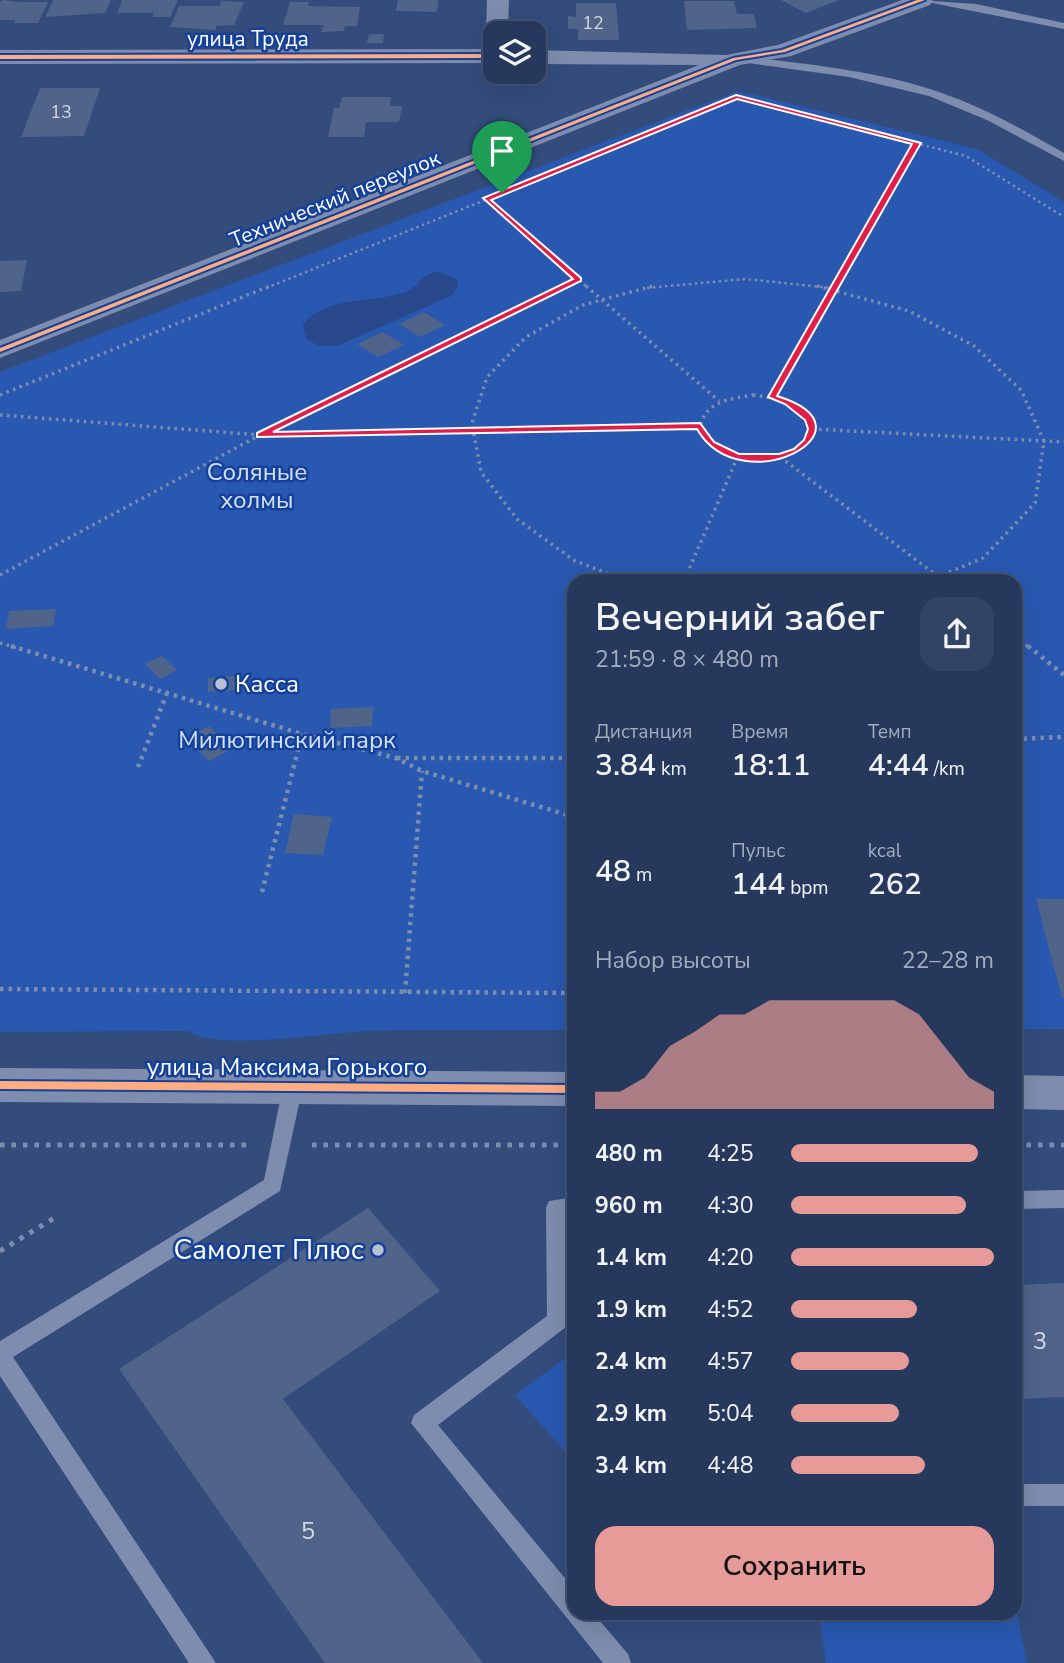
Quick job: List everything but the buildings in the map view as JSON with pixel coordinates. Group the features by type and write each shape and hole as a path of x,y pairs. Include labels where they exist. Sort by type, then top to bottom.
{"street":[{"path":"497,21 498,0"},
{"name":"Технический переулок","path":"0,351 735,59 783,51 922,0"},
{"name":"улица Труда","path":"0,57 483,56"},
{"path":"546,57 735,59"},
{"name":"улица Максима Горького","path":"0,1085 567,1088"},
{"path":"1022,1093 1064,1093"}],"lane":[{"name":"Технический переулок","path":"922,0 976,7 1064,26"},
{"path":"735,59 810,67 914,88 1003,123 1064,158"},
{"path":"204,1663 0,1355 273,1185 293,1086"},
{"path":"1022,1200 1064,1199"},
{"path":"567,1206 556,1206 558,1320 422,1423 567,1599"},
{"path":"1022,1495 1064,1495"},
{"path":"583,1620 619,1663"}],"path":[{"path":"0,395 736,97 966,156 1064,217"},
{"path":"772,397 917,143"},
{"path":"485,200 719,401"},
{"path":"0,575 260,435 578,279"},
{"path":"609,574 575,561 517,519 481,472 472,423 487,377 526,337 583,305 659,285 745,279 834,289 909,311 974,346 1021,390 1044,441 1035,503 983,558 945,574"},
{"path":"744,396 772,397 801,410 810,419 812,429 809,441 797,451 780,457 738,456 711,444 700,426 701,416 719,401 744,396"},
{"path":"0,415 260,435 700,426"},
{"path":"812,429 1064,442"},
{"path":"687,574 738,456"},
{"path":"780,457 934,574"},
{"path":"1022,641 1064,674"},
{"path":"0,643 302,734 396,758 422,771 567,815"},
{"path":"138,767 167,693"},
{"path":"262,892 302,734"},
{"path":"1022,738 1064,737"},
{"path":"396,758 567,758"},
{"path":"405,992 422,771"},
{"path":"0,989 567,993"},
{"path":"1022,1145 1064,1144"},
{"path":"0,1251 56,1217"}],"green space":[{"name":"Милютинский парк","path":"738,91 977,149 1064,202 1064,1029 1022,1029 1022,574 567,574 567,1030 369,1031 248,1040 202,1037 188,1031 0,1032 0,372"},
{"path":"567,1357 567,1454 515,1395"},
{"path":"820,1620 1018,1620 1027,1663 826,1663"}],"shaded area":[{"path":"440,272 458,280 458,286 451,296 337,346 319,346 306,339 303,324 324,309 403,293 428,274"}],"cycle path":[{"path":"0,350 735,59 783,51 922,0"},
{"path":"0,57 483,56"},
{"path":"0,1085 567,1089"}],"place":[{"name":"Касса","path":"221,684"},
{"name":"Самолет Плюс","path":"378,1250"}],"route":[{"path":"736,97 917,143 772,397 788,402 810,419 812,429 809,441 797,451 780,457 760,459 738,456 711,444 703,435 700,426 260,435 578,279 485,200 502,193 736,97"}],"park label":[{"name":"Соляные холмы","path":"257,486"}]}
